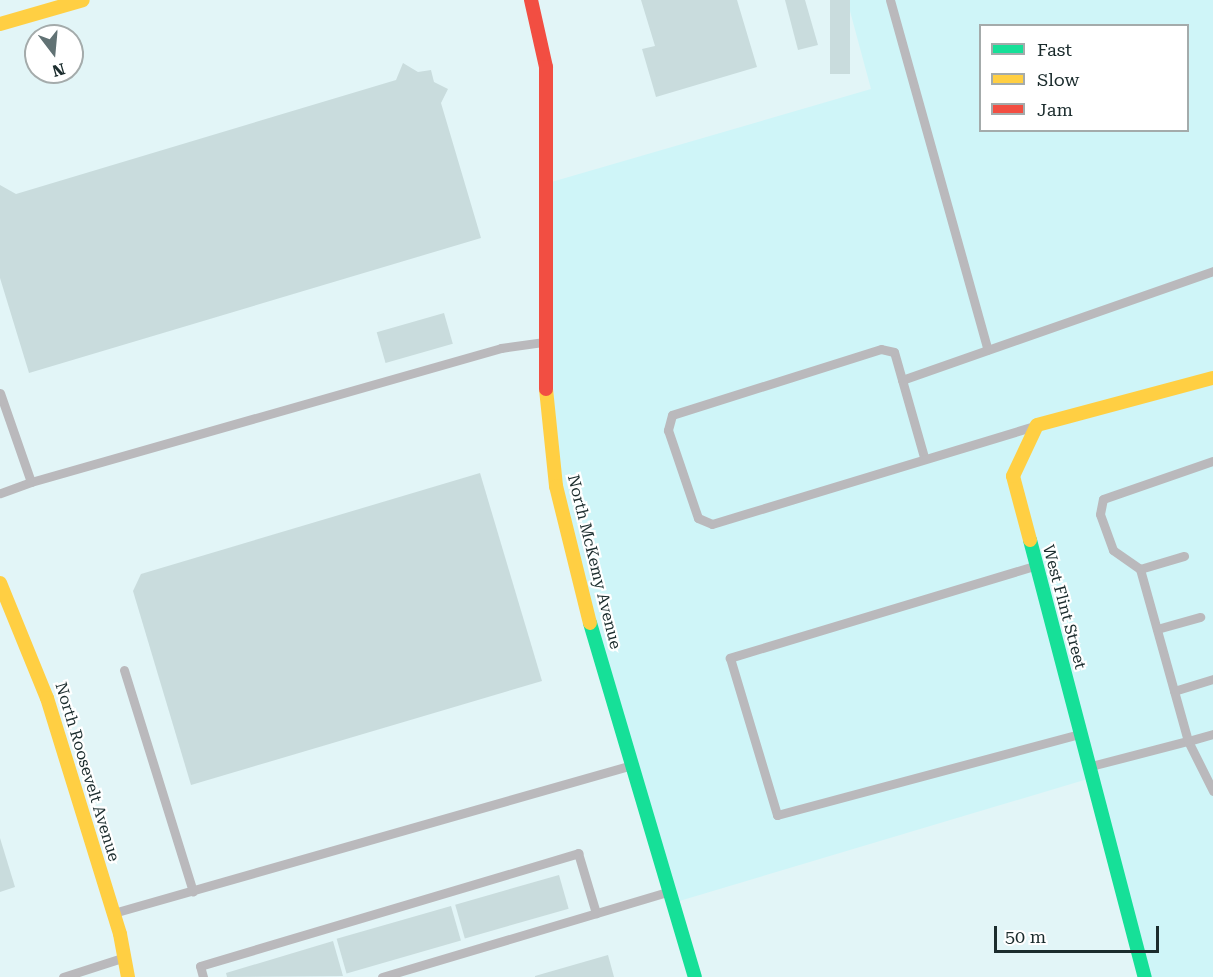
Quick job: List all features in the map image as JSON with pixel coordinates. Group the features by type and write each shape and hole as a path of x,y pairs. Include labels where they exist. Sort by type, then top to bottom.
{"street":[{"path":"0,24 83,0"},
{"name":"North McKemy Avenue","path":"531,0 546,67 547,341 556,486 587,614 673,890 694,977"},
{"path":"1037,425 1213,378"},
{"name":"West Flint Street","path":"1037,425 1013,476 1145,977"},
{"name":"North Roosevelt Avenue","path":"0,583 47,698 114,913 128,977"}],"lane":[{"path":"890,0 988,350"},
{"path":"902,380 1213,271"},
{"path":"0,493 31,482 501,348 547,341"},
{"path":"924,457 894,352 881,348 672,415 668,430 698,518 712,524 924,457 1037,425"},
{"path":"0,393 31,482"},
{"path":"1213,461 1103,499 1100,514 1113,550 1140,569 1188,741 1213,791"},
{"path":"1140,569 1184,556"},
{"path":"1036,566 730,658 777,815 1081,734"},
{"path":"1157,629 1200,617"},
{"path":"124,670 193,891"},
{"path":"1174,691 1213,680"},
{"path":"1090,767 1213,734"},
{"path":"114,913 634,764"},
{"path":"203,977 200,966 578,853 596,913"},
{"path":"382,977 673,890"},
{"path":"63,977 124,957"}],"shaded area":[{"path":"847,0 1213,0 1213,977 1145,977 1091,778 676,902 556,486 548,183 871,89"}],"building":[{"path":"641,0 737,0 757,67 656,97 642,49 655,46"},
{"path":"785,0 805,0 818,45 798,50"},
{"path":"830,0 850,0 850,74 830,74"},
{"path":"403,63 418,72 431,70 434,82 448,89 441,103 481,238 29,373 0,278 0,185 16,194 396,80"},
{"path":"444,313 453,344 386,363 377,332"},
{"path":"480,473 542,681 191,785 133,591 141,574"},
{"path":"0,838 15,887 0,892"},
{"path":"559,875 569,909 465,938 455,905"},
{"path":"451,906 461,941 347,973 337,939"},
{"path":"333,941 343,976 227,977 226,973"},
{"path":"608,955 614,977 535,977 535,976"}],"traffic: fast":[{"path":"1030,540 1145,977"},
{"path":"590,623 695,977"}],"traffic: slow":[{"path":"0,24 83,0"},
{"path":"1030,540 1013,476 1037,425 1213,378"},
{"path":"546,389 556,486 590,623"},
{"path":"0,583 47,698 120,934 128,977"}],"traffic: jam":[{"path":"531,0 546,67 546,389"}]}
